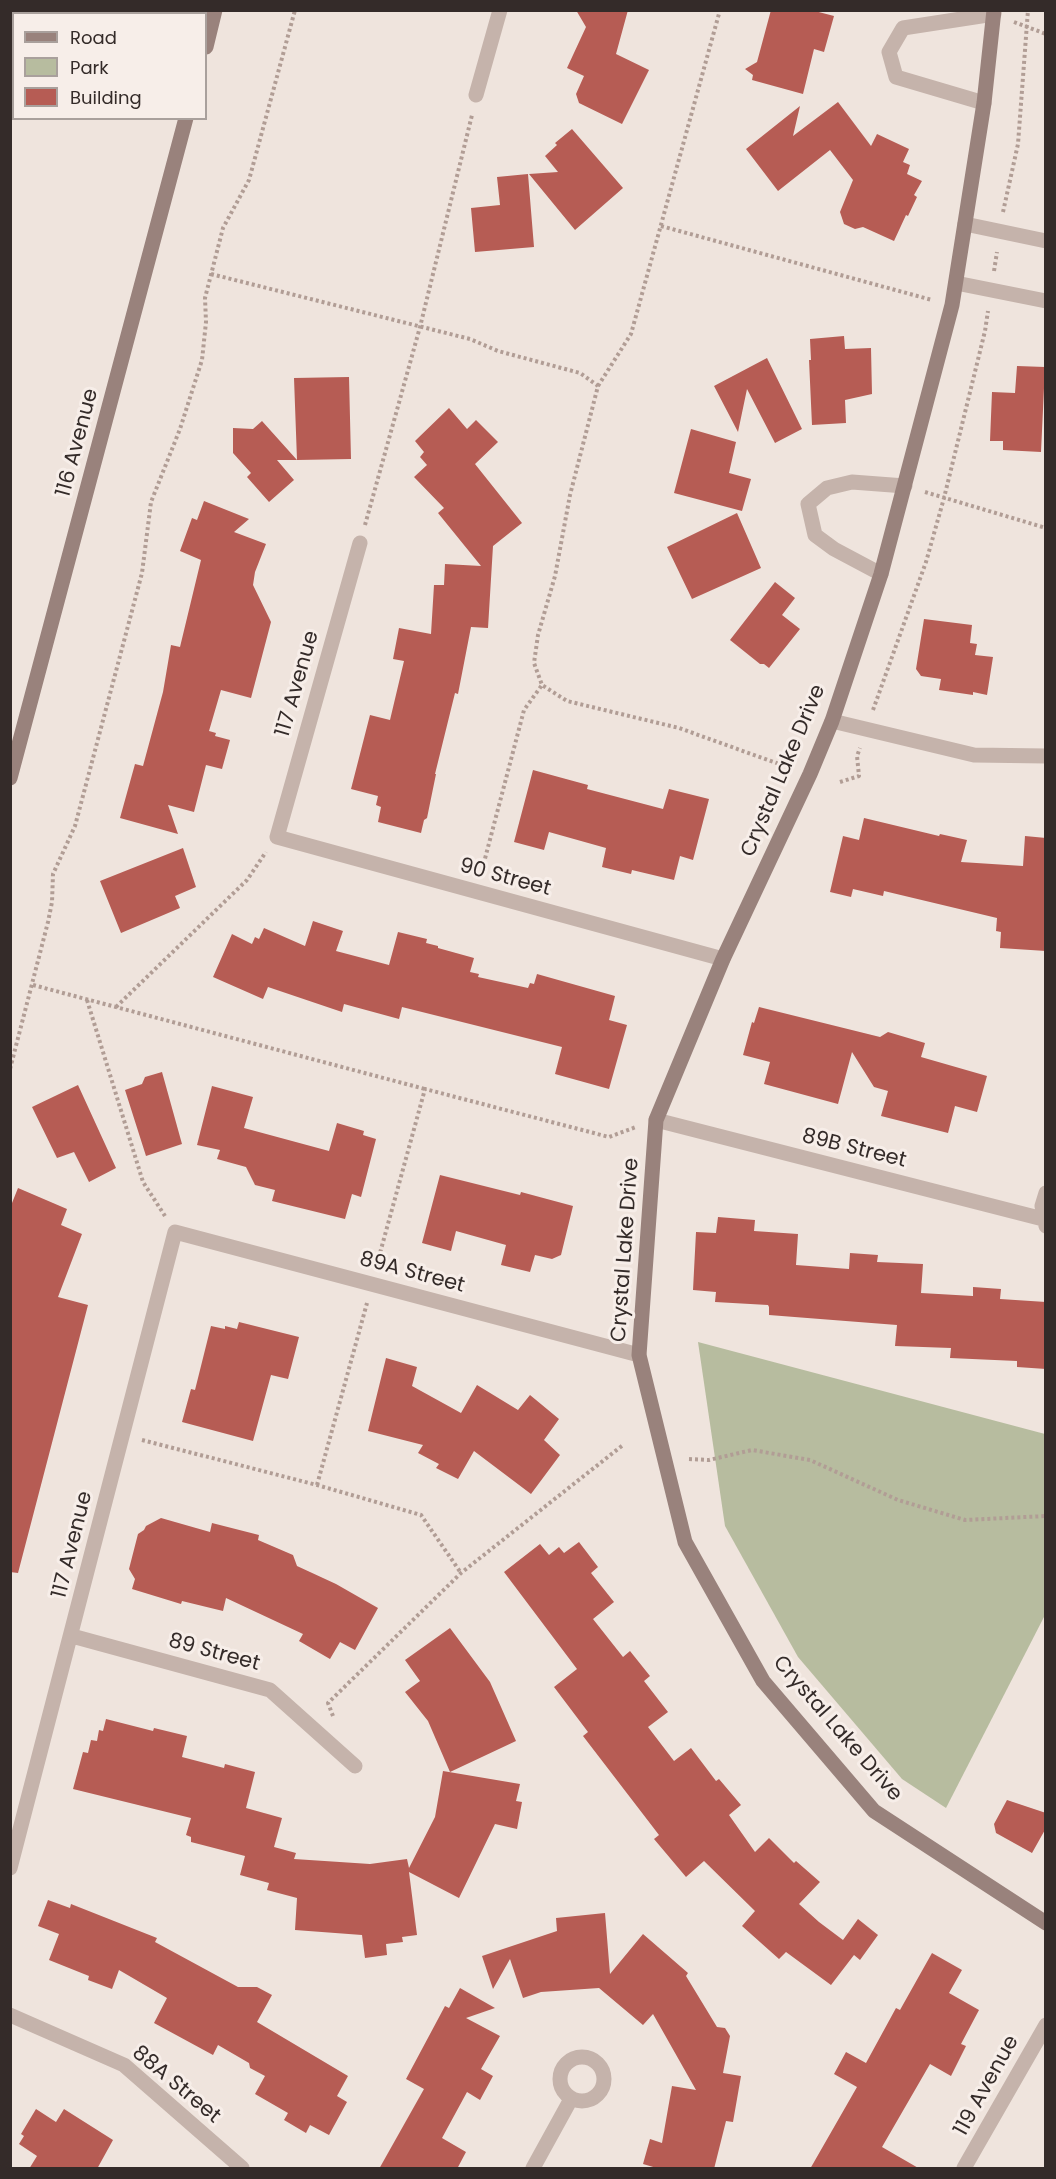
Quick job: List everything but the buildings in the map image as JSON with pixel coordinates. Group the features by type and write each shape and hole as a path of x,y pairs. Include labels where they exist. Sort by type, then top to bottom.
{"street":[{"path":"207,43 215,10"},
{"path":"476,95 500,10"},
{"path":"984,103 896,77 889,52 903,28 994,12"},
{"name":"Crystal Lake Drive","path":"994,12 984,103 952,305 881,574 832,721 810,774 723,959 656,1120 639,1354 685,1542 763,1681 874,1811 1046,1923"},
{"name":"116 Avenue","path":"10,778 185,120"},
{"path":"965,225 1046,241"},
{"path":"956,283 1046,301"},
{"path":"881,574 834,549 815,535 808,504 827,488 852,482 905,486"},
{"name":"117 Avenue","path":"277,837 360,543"},
{"path":"832,721 974,755 1046,756"},
{"name":"90 Street","path":"277,837 723,959"},
{"name":"89B Street","path":"656,1120 1044,1222 1042,1206 1046,1193"},
{"name":"117 Avenue","path":"10,1868 175,1232"},
{"name":"89A Street","path":"175,1232 639,1354"},
{"name":"89 Street","path":"72,1636 270,1690 355,1766"},
{"name":"88A Street","path":"10,2015 124,2065 242,2169"},
{"name":"119 Avenue","path":"964,2169 1046,2025"},
{"path":"533,2169 571,2099"}],"path":[{"path":"10,1069 33,985 52,902 53,874 75,826 142,573 151,502 180,429 202,360 206,298 224,228 249,180 295,10"},
{"path":"720,10 631,334 598,386 570,495 555,576 538,635 534,663 543,685 567,701 679,728 779,764"},
{"path":"840,782 860,776 857,756 926,562 985,331 1000,231 1018,144 1028,10"},
{"path":"994,12 1046,34"},
{"path":"360,543 420,327 476,95"},
{"path":"661,226 952,305"},
{"path":"212,274 470,339 498,351 580,373 598,386"},
{"path":"905,486 1046,528"},
{"path":"476,891 524,710 543,685"},
{"path":"116,1007 247,880 277,837"},
{"path":"33,985 609,1137 656,1120"},
{"path":"87,1000 143,1182 175,1232"},
{"path":"317,1485 425,1089"},
{"path":"123,1435 317,1485 422,1515 461,1573"},
{"path":"337,1724 328,1703 461,1573 622,1445"},
{"path":"689,1459 709,1460 752,1450 810,1460 898,1500 965,1520 1046,1516"}],"green space":[{"path":"698,1342 1045,1434 1045,1615 946,1808 902,1779 798,1657 725,1526"}]}
